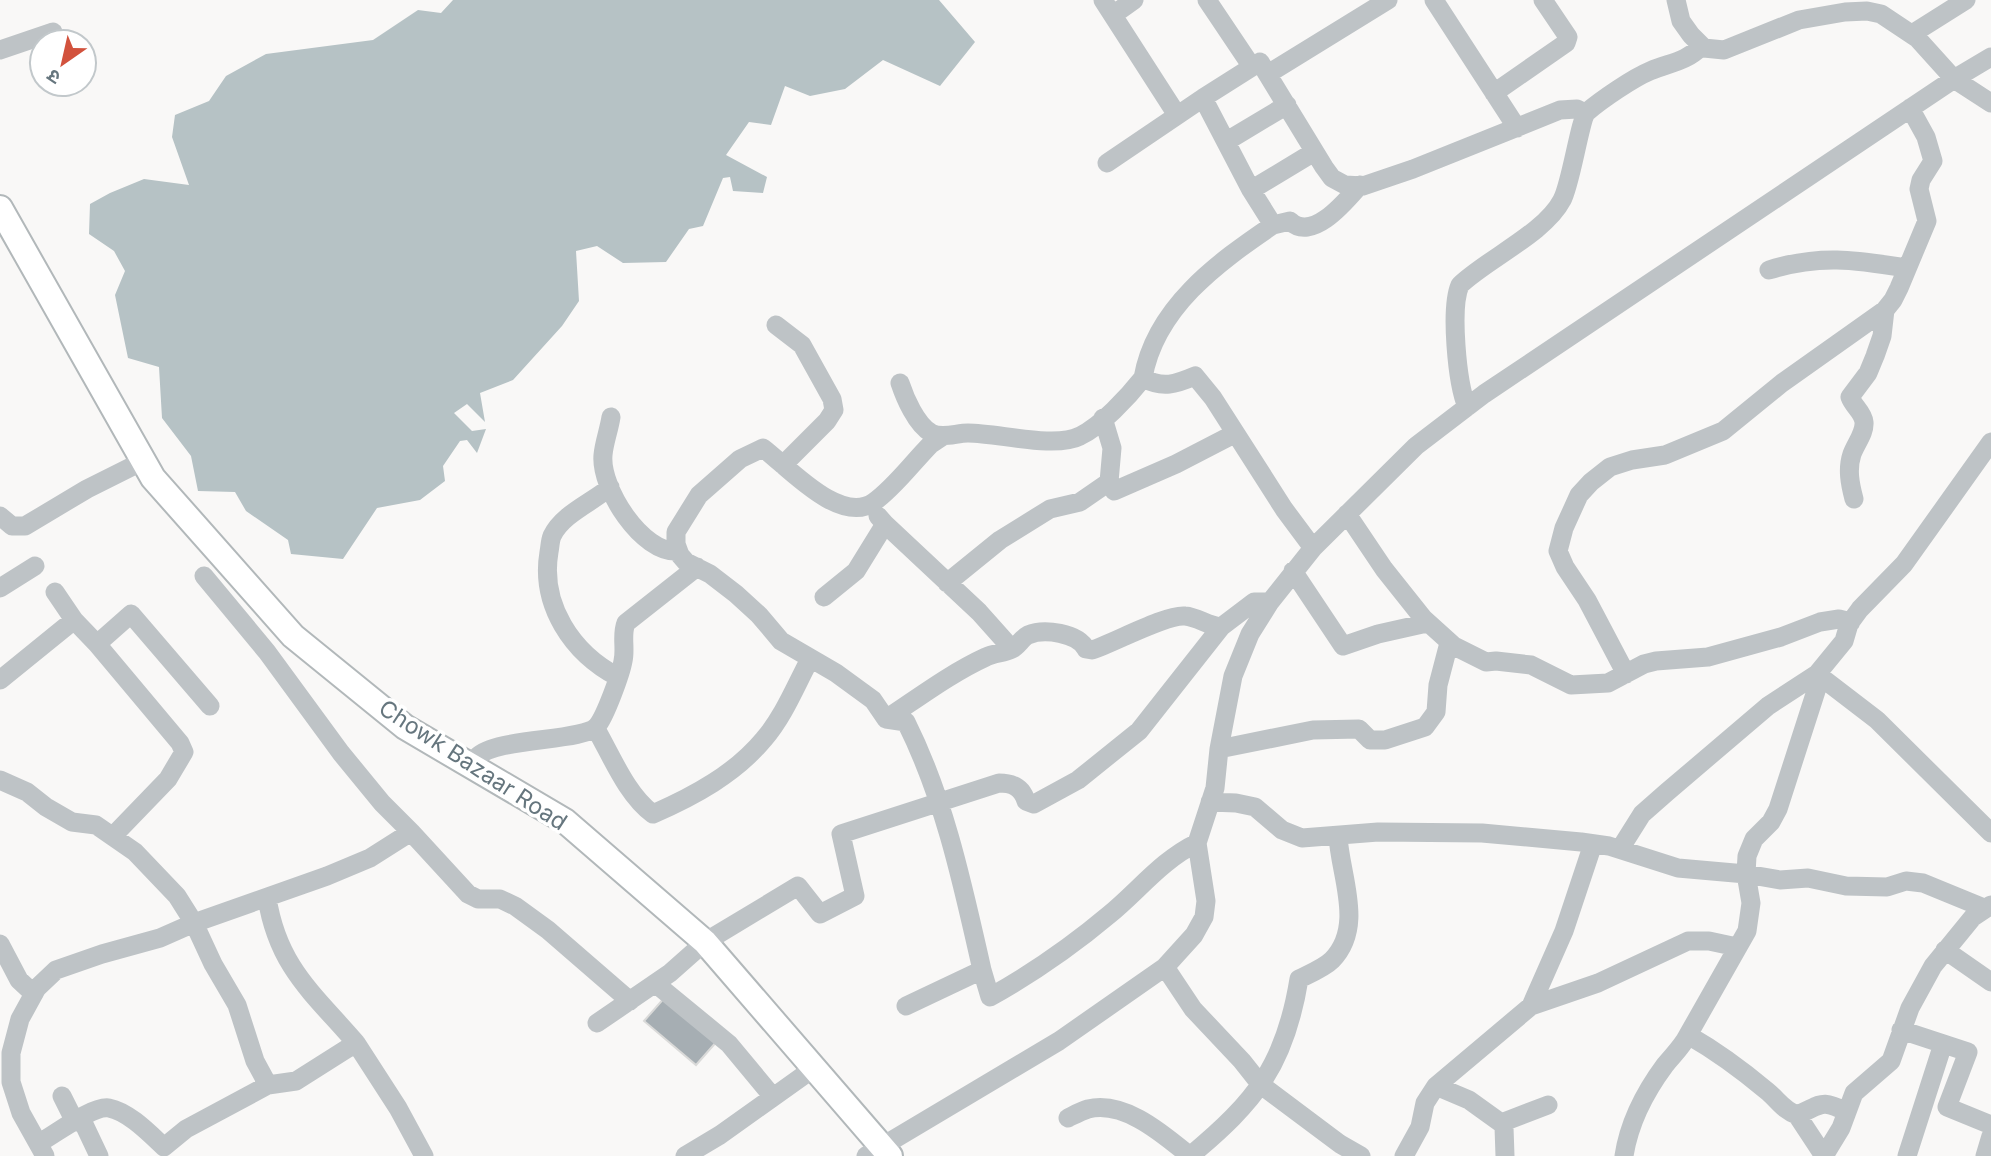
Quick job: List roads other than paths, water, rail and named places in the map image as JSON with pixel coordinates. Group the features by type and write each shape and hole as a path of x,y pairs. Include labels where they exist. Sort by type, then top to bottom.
{"main road":[{"name":"Chowk Bazaar Road","path":"0,208 153,478 293,636 405,727 565,821 705,942 814,1068 879,1153"}],"street":[{"path":"1134,0 1108,7 1177,115"},
{"path":"1207,0 1287,105 1332,178 1345,185 1360,185 1413,169 1560,110 1577,109 1585,113"},
{"path":"1107,163 1203,98 1260,71 1388,0"},
{"path":"1434,0 1517,128"},
{"path":"1494,93 1566,43 1568,37 1543,0"},
{"path":"1676,0 1681,21 1702,46 1724,50 1800,20 1845,12 1867,11 1881,14 1912,34 1954,79 1991,103"},
{"path":"1912,34 1966,0"},
{"path":"0,50 28,40"},
{"path":"1467,407 1458,376 1456,294 1466,279 1523,239 1562,200 1585,113 1628,83 1689,57 1702,46"},
{"path":"879,1153 1059,1041 1166,967 1194,935 1204,917 1206,901 1197,843 1215,789 1219,749 1234,676 1250,634 1270,602 1313,548 1347,514 1416,446 1467,407 1910,108 1991,57"},
{"path":"1203,98 1251,190 1273,225"},
{"path":"1227,141 1287,105"},
{"path":"1626,674 1558,551 1564,528 1579,495 1610,467 1632,460 1665,455 1723,431 1782,383 1885,310 1893,300 1927,221 1919,189 1921,180 1933,161 1926,137 1910,108"},
{"path":"1251,190 1314,152"},
{"path":"900,383 908,406 930,432 943,436 970,433 1061,442 1080,436 1132,393 1143,378 1153,342 1167,319 1184,298 1233,252 1273,225 1290,221 1296,227 1305,228 1319,223 1332,214 1360,185"},
{"path":"1769,270 1788,264 1846,259 1907,268"},
{"path":"1854,499 1849,481 1852,454 1864,422 1862,413 1850,397 1868,373 1875,356 1882,336 1885,310"},
{"path":"776,325 802,345 832,400 834,410 827,421 783,465"},
{"path":"1143,378 1155,385 1172,385 1195,376 1213,398 1234,434 1313,548"},
{"path":"611,417 603,456 614,499 633,526 653,545 669,551 678,551"},
{"path":"1103,418 1112,448 1109,482 1114,491 1176,464 1234,434"},
{"path":"943,436 872,504 854,507 813,491 763,448 740,459 699,495 677,532 678,551 686,562 736,594 759,615 781,642 836,673 873,700 886,719 906,722 925,759 939,803 961,877 990,997 1055,958 1111,914 1181,851 1197,843"},
{"path":"1620,849 1642,814 1768,706 1817,674 1844,641 1860,608 1904,564 1991,442"},
{"path":"1,519 12,526 25,526 87,489 143,461"},
{"path":"947,583 1020,527 1050,509 1080,502 1109,482"},
{"path":"610,487 560,524 552,536 547,575 561,624 579,648 618,677"},
{"path":"867,505 979,612 1012,649"},
{"path":"1347,514 1384,569 1427,623 1449,643 1486,662 1531,665 1571,685 1608,682 1656,661 1708,657 1781,637 1820,622 1851,622"},
{"path":"824,597 856,571 885,524"},
{"path":"0,588 35,566"},
{"path":"471,766 478,755 491,750 596,729 623,663 626,623 697,567"},
{"path":"1293,571 1343,646 1378,634 1427,623"},
{"path":"204,576 267,652 357,773 468,894 478,899 500,899 515,905 630,1001"},
{"path":"55,592 74,620 180,743 184,752 168,779 113,836"},
{"path":"597,1023 656,984 705,942 798,886 820,914 855,896 841,834 986,787 1008,783 1018,787 1026,801 1034,804 1078,780 1139,731 1221,627 1254,602 1270,602"},
{"path":"97,644 131,614 210,706"},
{"path":"886,719 954,675 987,657 1012,649 1030,634 1074,635 1082,641 1086,649 1092,650 1183,615 1221,627"},
{"path":"0,680 74,620"},
{"path":"1219,749 1313,730 1359,729 1370,740 1385,740 1425,727 1436,712 1438,685 1449,643"},
{"path":"596,729 631,789 653,814 687,799 749,755 765,738 783,711 810,659"},
{"path":"1817,674 1877,720 1991,833"},
{"path":"1624,1156 1631,1128 1647,1093 1666,1064 1681,1049 1747,931 1751,917 1746,856 1754,839 1771,822 1778,809 1816,691 1817,674"},
{"path":"0,780 27,792 46,807 72,821 96,825 113,836 135,852 177,896 237,1006 255,1061 268,1085"},
{"path":"1210,802 1255,807 1282,830 1302,838 1378,832 1482,833 1593,844 1620,849 1678,868 1780,880 1808,878 1846,886 1887,887 1906,881 1923,883 1987,907"},
{"path":"356,1043 296,1081 268,1085 186,1129 164,1147 126,1116 108,1108 95,1110 78,1120 42,1150 21,1113 11,1082 11,1054 20,1019 34,995 56,971 102,954 160,938 370,858 411,832"},
{"path":"1068,1118 1087,1109 1115,1110 1158,1129 1190,1156 1243,1108 1280,1054 1290,1024 1299,979 1331,962 1345,942 1349,912 1346,880 1339,855 1339,836"},
{"path":"1531,1006 1564,931 1593,844"},
{"path":"267,898 272,925 295,973 356,1043 398,1108 424,1156"},
{"path":"1688,1035 1716,1051 1770,1093 1787,1111 1797,1115 1824,1156 1841,1128 1854,1093 1891,1061 1901,1030 1922,984 1973,916 1987,907"},
{"path":"1404,1156 1420,1127 1425,1103 1436,1086 1531,1006 1598,983 1688,941 1709,941 1737,947"},
{"path":"0,944 19,981 34,995"},
{"path":"1945,950 1991,982"},
{"path":"1166,967 1193,1009 1261,1085 1340,1144 1361,1156"},
{"path":"906,1006 982,970"},
{"path":"656,984 729,1044 774,1097"},
{"path":"1901,1030 1968,1052 1947,1107 1991,1125"},
{"path":"1907,1156 1943,1044"},
{"path":"684,1156 814,1068"},
{"path":"1436,1086 1469,1100 1504,1126 1505,1156"},
{"path":"62,1096 99,1156"},
{"path":"1797,1115 1820,1103 1834,1105 1847,1112"},
{"path":"1501,1123 1549,1105"},
{"path":"1985,1156 1991,1136"}]}
